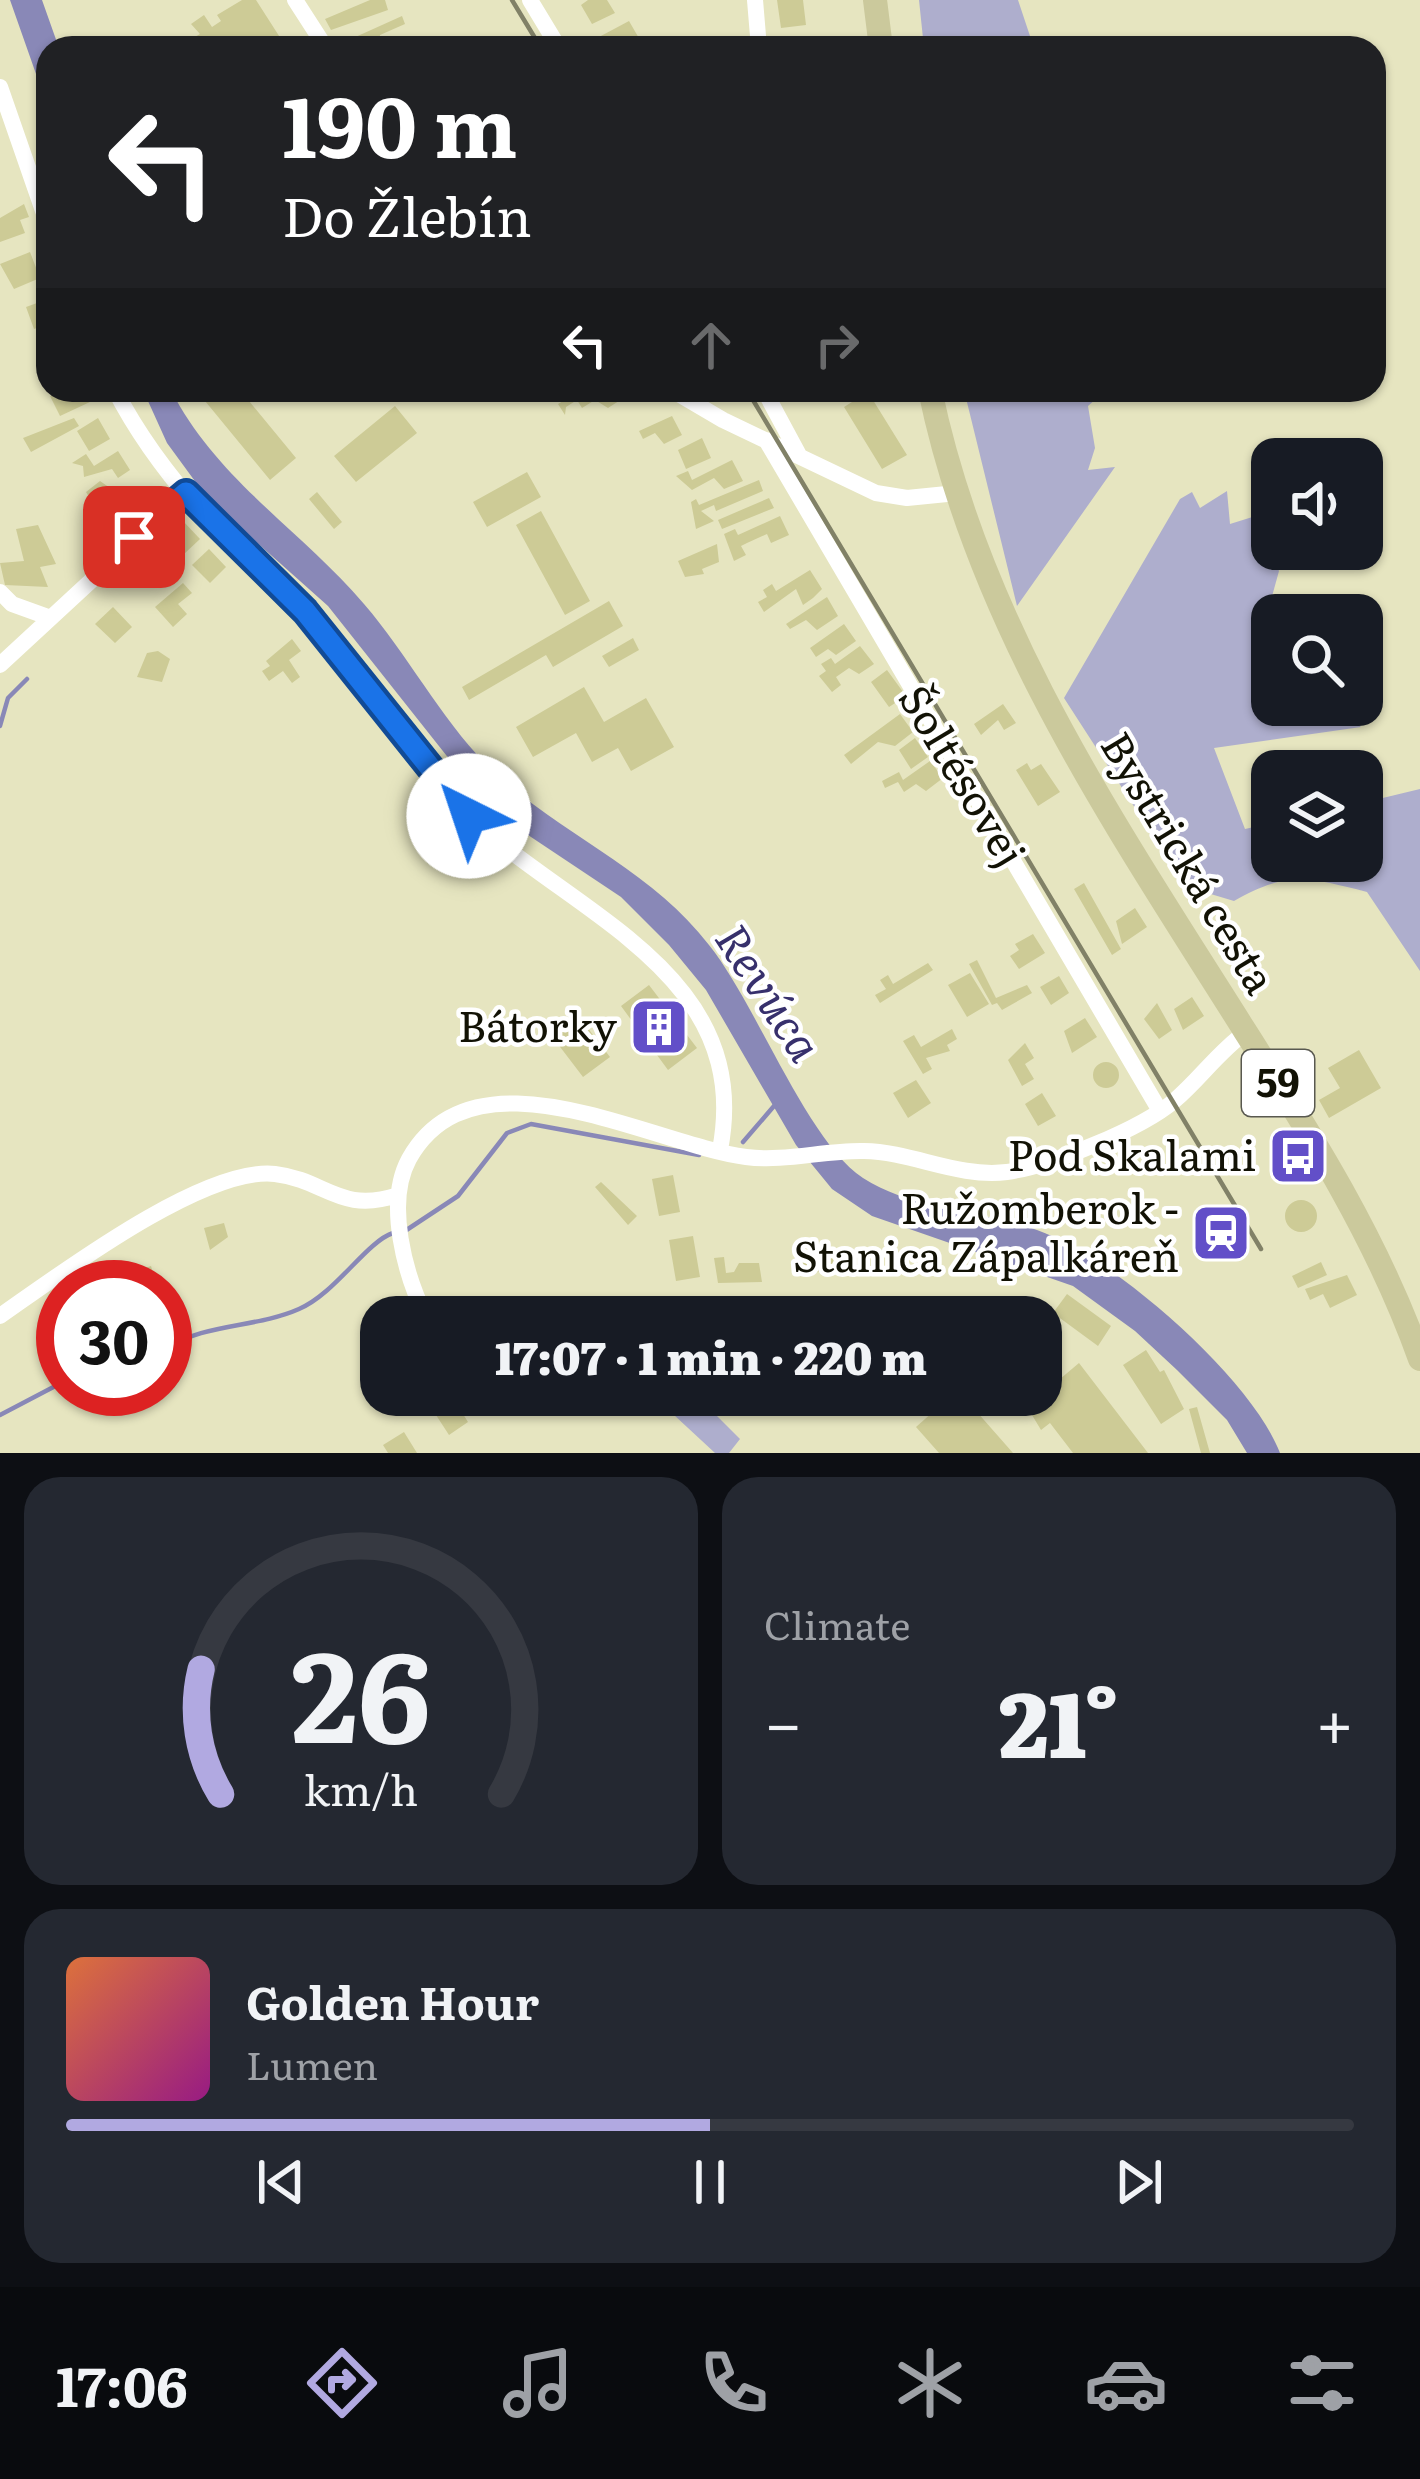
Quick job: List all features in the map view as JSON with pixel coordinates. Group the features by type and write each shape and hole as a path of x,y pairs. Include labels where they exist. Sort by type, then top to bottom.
{"main road":[{"path":"875,0 880,36"},
{"name":"Bystrická cesta","path":"932,402 957,494 988,581 1040,694 1380,1260 1420,1359"}],"street":[{"path":"295,0 318,36"},
{"path":"530,0 552,36"},
{"path":"755,0 758,36"},
{"path":"0,87 36,190"},
{"path":"122,402 162,468 305,611 469,816 636,940 664,972 707,1028 722,1069 727,1109 719,1150"},
{"path":"695,402 877,493 907,497 957,494"},
{"path":"770,402 799,455"},
{"name":"Šoltésovej","path":"766,440 1160,1111"},
{"path":"0,665 186,493"},
{"path":"0,592 12,604 48,616"},
{"path":"417,1296 398,1195 404,1169 432,1130 456,1113 494,1103 589,1115 719,1150 782,1158 863,1151 974,1174 1013,1171 1160,1111 1246,1032"},
{"path":"0,1316 199,1192 275,1174 355,1204 398,1195"}],"shaded area":[{"path":"10,0 42,0 55,36 36,36 36,74"},
{"path":"919,0 1018,0 1030,36 923,36"},
{"path":"148,402 178,402 236,478 364,604 484,762 530,802 638,877 687,920 727,971 802,1103 842,1160 882,1189 1037,1230 1103,1266 1140,1292 1210,1356 1264,1423 1280,1453 1247,1453 1227,1420 1177,1370 1135,1331 1073,1286 872,1216 832,1189 796,1145 706,990 669,945 621,897 519,829 469,784 328,606 208,499 167,443"},
{"path":"967,402 1092,402 1088,406 1095,448 1088,470 1115,467 1017,606"},
{"path":"1227,491 1230,524 1251,517 1251,570 1279,571 1273,594 1251,594 1251,726 1361,727 1214,748 1245,829 1251,828 1251,882 1280,882 1234,901 1194,889 1179,876 1064,698 1180,499 1192,492 1200,508"},
{"path":"1420,789 1420,971 1367,892 1320,882 1383,882 1383,798"},
{"path":"675,1416 717,1416 740,1439 729,1453 715,1453"}],"building":[{"path":"242,0 256,0 279,36 196,36 200,34 191,24 204,15 212,27 221,21 217,15"},
{"path":"370,0 385,0 388,10 331,30 325,19"},
{"path":"607,0 615,13 592,24 581,5"},
{"path":"777,0 803,0 806,25 781,28"},
{"path":"402,16 405,24 380,36 358,36"},
{"path":"629,21 638,36 601,36"},
{"path":"24,204 29,217 20,220 25,233 0,242 0,218"},
{"path":"30,252 36,280 14,289 0,264"},
{"path":"36,303 36,328 34,329 26,307"},
{"path":"53,402 90,402 60,416"},
{"path":"206,402 250,402 296,458 270,480"},
{"path":"852,402 874,402 907,455 882,469 844,407"},
{"path":"395,406 417,433 356,482 334,456"},
{"path":"672,416 682,435 664,444 655,433 643,439 639,431"},
{"path":"74,418 79,426 31,452 23,438"},
{"path":"98,418 110,439 89,451 77,431"},
{"path":"702,438 711,458 686,469 678,450"},
{"path":"118,451 130,470 118,478 112,469 84,477 83,466 72,463 86,454 94,466"},
{"path":"732,460 743,481 724,489 714,478 692,490 676,476 688,471 692,480"},
{"path":"527,472 541,497 487,527 473,502"},
{"path":"759,480 763,491 716,511 714,505 701,511 714,521 696,529 691,502 696,499 699,505"},
{"path":"100,481 113,490 103,498 123,520 110,532 86,492"},
{"path":"317,492 342,522 334,529 309,499"},
{"path":"769,498 774,508 722,529 718,520"},
{"path":"541,511 590,601 565,615 516,525"},
{"path":"780,516 789,535 771,543 767,534 747,543 741,546 746,555 734,561 724,534 735,529 738,535"},
{"path":"183,521 200,539 183,555 166,537"},
{"path":"38,525 56,564 40,567 48,587 5,585 0,563 24,561 16,529"},
{"path":"717,544 719,562 702,569 704,574 685,577 678,561"},
{"path":"156,546 172,563 153,580 137,563"},
{"path":"209,549 226,567 210,583 192,565"},
{"path":"810,570 822,589 813,598 803,605 796,589 764,612 758,602 767,597 763,590 772,584 776,591"},
{"path":"183,583 192,593 178,604 187,614 173,627 155,607"},
{"path":"827,597 838,616 817,630 806,620 790,629 786,624"},
{"path":"609,601 623,626 553,667 546,655 469,700 462,687"},
{"path":"113,607 132,627 115,643 95,624"},
{"path":"844,624 856,641 836,655 828,649 816,657 810,648"},
{"path":"633,638 639,650 609,667 602,656"},
{"path":"292,639 301,651 289,660 300,677 292,683 283,671 269,681 262,671 270,666 266,661"},
{"path":"860,646 874,664 859,674 849,668 836,677 841,685 832,692 819,676 826,671 821,664 831,658 835,664"},
{"path":"158,651 170,659 162,682 137,677 147,653"},
{"path":"887,670 906,696 889,707 871,682"},
{"path":"584,687 604,722 646,698 674,747 631,771 618,748 592,762 576,733 533,757 516,727"},
{"path":"1003,704 1016,723 1004,730 998,720 981,735 974,724"},
{"path":"900,714 913,732 895,746 878,742 851,764 844,755"},
{"path":"915,738 928,757 911,769 899,750"},
{"path":"930,761 943,778 926,791 916,784 904,792 898,782 885,788 882,781 899,772 903,780"},
{"path":"1027,763 1031,770 1041,764 1060,792 1038,806 1016,770"},
{"path":"1084,883 1121,949 1112,955 1074,889"},
{"path":"1135,908 1147,927 1122,944 1116,921"},
{"path":"1033,934 1045,953 1019,969 1010,956 1019,950 1015,944"},
{"path":"977,960 996,998 1027,985 1032,993 1002,1010 997,1003 992,1005 969,964"},
{"path":"928,963 933,970 880,1003 875,995 886,989 880,980 888,975 893,984"},
{"path":"970,973 989,1004 967,1017 948,985"},
{"path":"1059,976 1069,993 1051,1005 1040,987"},
{"name":"Bátorky","path":"649,985 697,1048 668,1070 621,1006"},
{"path":"1192,997 1204,1016 1183,1030 1174,1009"},
{"path":"1157,1003 1172,1030 1159,1039 1144,1019"},
{"name":"Bátorky","path":"577,1014 610,1057 583,1077 551,1035"},
{"path":"1085,1018 1097,1037 1072,1053 1064,1031"},
{"path":"952,1029 957,1039 947,1045 950,1051 926,1058 932,1069 923,1074 903,1041 914,1035 921,1047"},
{"path":"1025,1043 1034,1058 1025,1064 1034,1079 1022,1086 1008,1060"},
{"path":"1359,1050 1381,1088 1329,1118 1319,1100 1340,1088 1328,1068"},
{"path":"1106,1062 1119,1075 1106,1088 1093,1075"},
{"path":"916,1080 931,1103 908,1118 893,1093"},
{"path":"1042,1093 1056,1116 1038,1126 1025,1104"},
{"path":"673,1175 680,1212 659,1216 652,1179"},
{"path":"601,1182 637,1216 628,1225 595,1187"},
{"path":"1301,1200 1313,1204 1317,1216 1313,1228 1301,1232 1289,1228 1285,1216 1289,1204"},
{"path":"224,1223 228,1237 210,1250 204,1228"},
{"path":"693,1236 700,1277 676,1281 669,1240"},
{"path":"832,1254 835,1269 801,1275 798,1256"},
{"path":"724,1257 726,1273 734,1272 739,1263 759,1263 762,1282 718,1283 714,1258"},
{"path":"1321,1262 1327,1275 1298,1288 1292,1276"},
{"path":"1347,1275 1357,1295 1330,1308 1323,1294 1310,1300 1305,1289"},
{"path":"1067,1294 1111,1326 1098,1346 1062,1320 1062,1301"},
{"path":"1146,1350 1160,1372 1164,1370 1184,1409 1161,1424 1123,1365"},
{"path":"1079,1363 1148,1453 1073,1453 1050,1423 1041,1430 1033,1416 1062,1416 1062,1377"},
{"path":"1197,1407 1210,1453 1201,1453 1189,1409"},
{"path":"437,1416 464,1416 468,1422 449,1435"},
{"path":"928,1416 980,1416 1013,1453 939,1453 916,1427"},
{"path":"404,1432 417,1453 388,1453 383,1445"}],"waterway":[{"path":"0,726 8,698 27,679"},
{"path":"743,1142 774,1106"},
{"path":"405,1231 458,1196 507,1133 531,1124 699,1155"},
{"path":"192,1336 266,1320 313,1302 372,1246 393,1233"},
{"path":"0,1415 36,1396"}],"railway":[{"path":"512,0 534,36"},
{"path":"754,402 1261,1249"}],"place":[{"name":"Bátorky","path":"659,1027"},
{"name":"Pod Skalami","path":"1298,1156"},
{"name":"Ružomberok - Stanica Zápalkáreň","path":"1221,1233"}],"route":[{"path":"134,537 186,493 261,574 305,611 469,816"}],"water label":[{"name":"Revúca","path":"768,993"}]}
